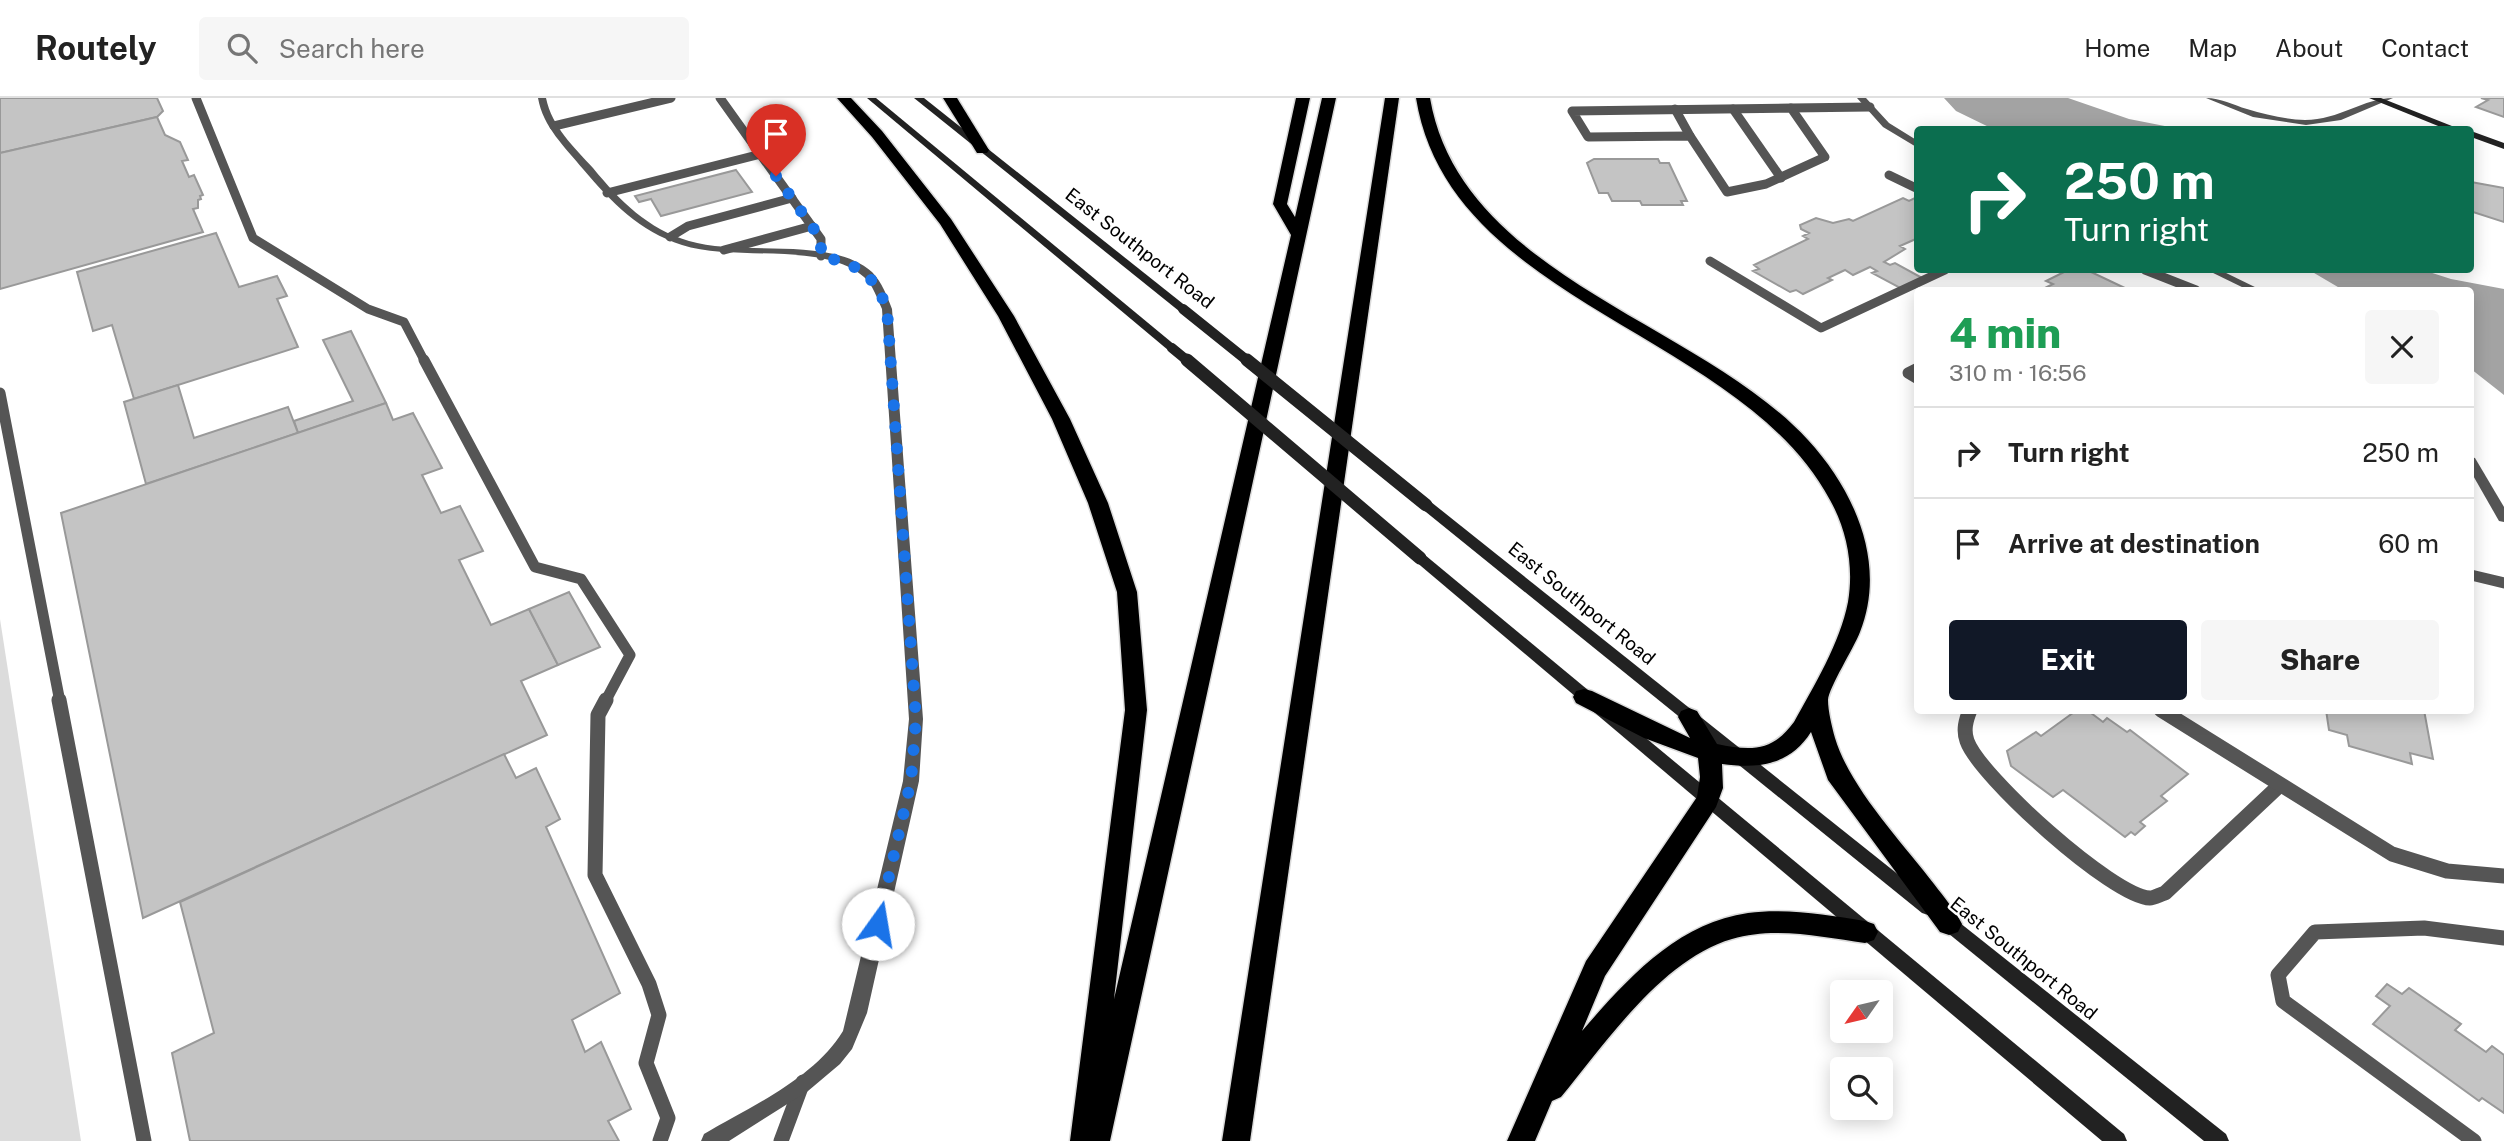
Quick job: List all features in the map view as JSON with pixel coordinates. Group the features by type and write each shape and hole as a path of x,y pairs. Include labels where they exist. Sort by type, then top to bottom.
{"highway":[{"path":"844,98 877,134 946,222 1006,316 1061,419 1093,491 1127,592 1136,709 1084,1141"},
{"path":"950,98 982,150"},
{"path":"1299,236 1280,204 1303,98"},
{"path":"1096,1141 1329,98"},
{"path":"1236,1141 1392,98"},
{"path":"1423,98 1433,137 1446,166 1471,201 1502,233 1567,285 1750,399 1797,438 1828,475 1857,541 1860,575 1856,613 1798,737 1781,752 1765,757 1740,758 1711,753 1652,732 1584,697"},
{"path":"1816,699 1823,736 1836,773 1949,924"},
{"path":"1521,1141 1541,1100 1595,969 1707,800 1713,785 1711,753 1689,717"},
{"path":"1541,1100 1650,976 1695,941 1733,927 1798,923 1866,932"}],"main road":[{"path":"871,98 2117,1141"},
{"name":"East Southport Road","path":"918,98 2219,1141"},
{"path":"2381,99 2448,126"},
{"path":"2474,135 2504,146"}],"street":[{"path":"542,98 545,114 554,126 607,193 632,217 670,237 697,246 837,259 865,272 876,284 887,309 916,729 911,781 858,1013 847,1042 821,1069 711,1141"},
{"path":"1861,98 1886,125 1914,142"},
{"path":"2210,98 2287,125 2335,119 2381,99"},
{"path":"2218,273 2249,287"},
{"path":"2474,466 2504,518"}],"lane":[{"path":"196,98 253,238 368,309 404,322 535,567 581,579 630,655 598,715 595,875 649,984 659,1015 646,1063 668,1118 660,1141"},
{"path":"554,126 671,98"},
{"path":"720,98 821,239 821,256"},
{"path":"1690,136 1588,137 1572,111 1870,107"},
{"path":"1675,109 1727,192 1766,184 1825,157 1791,108"},
{"path":"1733,109 1782,178"},
{"path":"607,193 761,154"},
{"path":"1889,175 1914,187"},
{"path":"670,237 688,226 792,198"},
{"path":"724,250 812,226"},
{"path":"1710,261 1821,328 1939,273"},
{"path":"2153,273 2188,287"},
{"path":"0,393 144,1141"},
{"path":"2474,576 2504,583"},
{"path":"1968,714 1962,730 1966,744 1976,758 2063,845 2131,892 2150,898 2165,893 2280,785"},
{"path":"2167,714 2392,855 2429,869 2463,876 2504,876"},
{"path":"2474,1141 2283,1001 2278,975 2315,932 2424,928 2504,938"},
{"path":"781,1141 803,1082"}],"shaded area":[{"path":"1944,98 2068,98 2129,119 2165,126 1987,126 1956,111"},
{"path":"2314,273 2432,273 2504,289 2504,395 2474,371 2474,287 2338,287"},
{"path":"0,619 81,1141 0,1141"}],"building":[{"path":"0,98 157,98 163,111 157,117 0,153"},
{"path":"2481,98 2504,98 2504,117 2476,107 2488,100"},
{"path":"157,117 165,135 180,142 188,160 182,161 189,177 194,175 203,195 198,200 198,208 193,209 203,232 0,289 0,153"},
{"path":"1594,159 1658,159 1660,163 1669,163 1687,201 1681,201 1683,205 1642,205 1640,201 1612,201 1608,193 1599,193 1587,163"},
{"path":"736,170 752,192 661,216 651,199 639,202 635,196"},
{"path":"2474,183 2504,188 2504,222 2474,212"},
{"path":"1903,198 1909,201 1914,198 1914,240 1900,246 1905,249 1884,262 1890,265 1895,263 1924,279 1902,289 1872,273 1877,271 1870,267 1853,275 1845,270 1828,278 1832,280 1803,294 1796,290 1790,292 1753,271 1759,269 1754,265 1808,239 1803,236 1809,233 1801,229 1800,225 1816,218 1833,223 1849,219 1853,221"},
{"path":"216,233 239,287 277,276 287,296 277,299 298,347 134,399 112,325 93,331 77,272"},
{"path":"2062,273 2093,273 2123,287 2047,287 2053,284 2046,281"},
{"path":"351,331 386,403 298,433 294,421 353,401 323,340"},
{"path":"178,385 194,438 288,407 298,433 146,484 124,402"},
{"path":"386,403 393,420 413,413 442,468 422,475 441,513 460,506 483,551 459,560 491,625 529,609 558,665 521,681 547,735 143,918 61,513"},
{"path":"569,592 600,647 558,665 529,609"},
{"path":"2071,714 2092,714 2103,722 2107,718 2127,732 2130,730 2188,774 2161,796 2167,801 2140,822 2145,826 2135,835 2131,832 2125,837 2063,790 2053,797 2011,766 2007,751 2036,732 2041,736"},
{"path":"2327,714 2425,714 2433,759 2410,753 2412,764 2349,746 2347,735 2329,730"},
{"path":"504,754 516,778 536,768 560,819 546,827 620,993 572,1020 585,1052 601,1042 631,1109 608,1121 619,1141 190,1141 172,1053 214,1033 180,902"},
{"path":"2387,984 2402,994 2409,988 2461,1024 2455,1030 2486,1052 2492,1046 2504,1055 2504,1113 2482,1098 2479,1101 2373,1024 2390,1006 2376,996"}],"route":[{"path":"776,176 821,239 821,256 837,259 865,272 876,284 887,309 916,719 911,781 878,924"}]}
